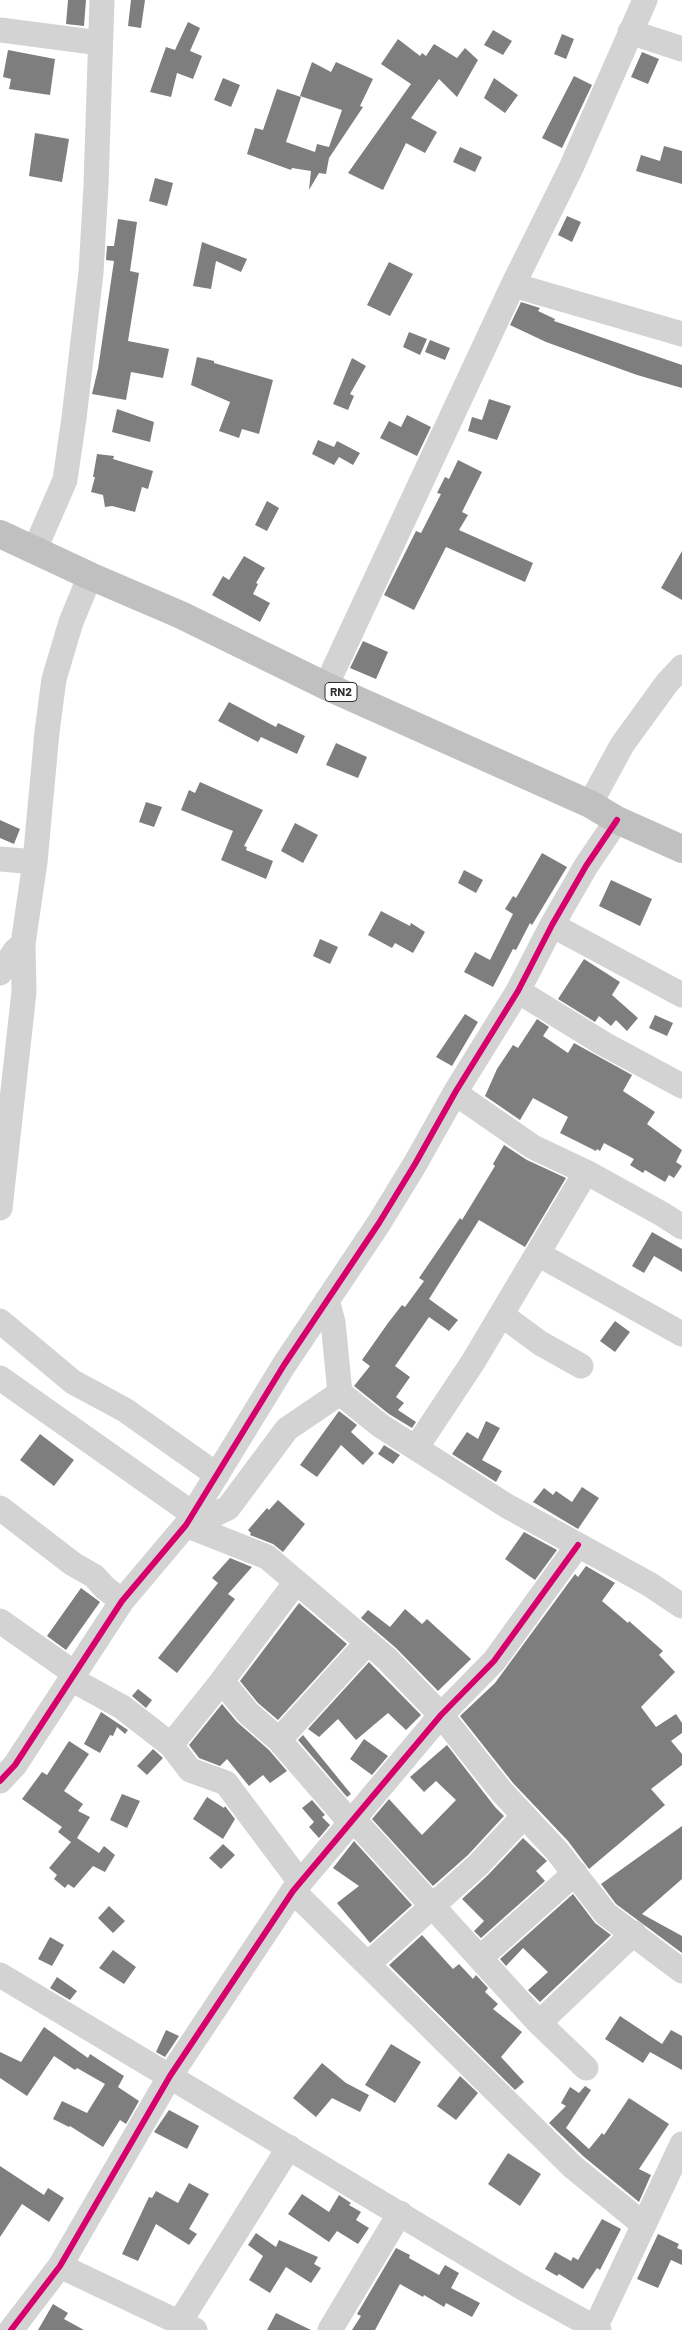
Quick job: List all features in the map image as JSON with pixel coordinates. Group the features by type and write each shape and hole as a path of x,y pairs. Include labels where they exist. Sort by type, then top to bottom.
{"highway":[{"name":"RN2","path":"0,534 36,549 90,576 181,615 326,686 590,804 617,820 682,849"}],"street":[{"path":"36,549 65,480 74,418 91,273 102,0"},
{"path":"326,686 513,284 571,168 645,0"},
{"path":"0,30 100,43"},
{"path":"630,32 682,49"},
{"path":"513,284 682,334"},
{"path":"0,1208 24,992 23,944 36,862 47,732 54,679 71,622 90,576"},
{"path":"590,804 622,745 666,683 682,666"},
{"path":"5,1766 73,1676 122,1601 190,1522 284,1365 410,1173 454,1093 518,991 552,925 586,866 617,820"},
{"path":"0,859 36,862"},
{"path":"552,925 682,995"},
{"path":"0,973 15,951 23,944"},
{"path":"518,991 604,1044 682,1086"},
{"path":"454,1093 533,1147 586,1172 682,1227"},
{"path":"416,1448 502,1315 586,1172"},
{"path":"538,1254 682,1334"},
{"path":"327,1300 332,1322 340,1393 381,1426 507,1506 649,1584 682,1606"},
{"path":"502,1315 540,1343 581,1366"},
{"path":"0,1321 73,1382 125,1410 217,1475"},
{"path":"0,1378 190,1522 267,1557 386,1658 441,1715 502,1792 574,1873 606,1914 634,1933 682,1971"},
{"path":"190,1522 228,1508 287,1428 340,1393"},
{"path":"0,1508 72,1564 94,1576 104,1588 122,1601"},
{"path":"11,2330 60,2266 170,2076 297,1886 441,1715 494,1661 578,1545"},
{"path":"171,1745 222,1681 296,1582"},
{"path":"0,1621 73,1676 122,1707 171,1745 190,1770 226,1782 297,1886 368,1964 574,2167 644,2225"},
{"path":"279,1740 367,1643"},
{"path":"222,1681 248,1713 279,1740 351,1821 539,2023 586,2068"},
{"path":"368,1964 478,1865 524,1816"},
{"path":"480,1958 574,1873"},
{"path":"539,2023 634,1933"},
{"path":"0,1975 523,2288 597,2329 682,2144"},
{"path":"60,2266 187,2326 289,2147"},
{"path":"330,2330 400,2213"}],"building":[{"path":"68,0 86,0 84,26 66,24"},
{"path":"131,0 145,0 141,28 128,26"},
{"path":"188,22 200,28 190,51 202,56 193,79 177,73 171,97 150,92 166,47 175,50"},
{"path":"493,30 512,41 503,55 484,45"},
{"path":"562,34 574,39 566,59 554,54"},
{"path":"398,39 420,56 422,53 426,56 434,44 457,58 465,48 478,60 457,97 439,79 411,118 437,132 425,153 406,143 383,190 348,173 411,84 381,64"},
{"path":"8,50 55,59 50,95 9,89 11,79 3,77"},
{"path":"642,52 659,59 648,84 631,77"},
{"path":"312,62 331,72 336,62 373,79 360,106 363,107 329,158 326,174 319,173 309,190 311,171 292,168 291,170 247,154 255,128 263,130 277,89 301,97 286,142 315,152 317,144 329,147 342,110 300,96"},
{"path":"574,76 592,85 562,148 542,138"},
{"path":"223,78 240,85 231,107 214,100"},
{"path":"494,78 518,95 505,113 484,98"},
{"path":"35,133 69,139 62,182 29,176"},
{"path":"664,146 682,151 682,184 636,171 641,155 660,161"},
{"path":"460,147 482,157 475,172 453,162"},
{"path":"155,178 173,183 167,206 149,201"},
{"path":"567,216 581,222 572,242 558,235"},
{"path":"118,219 137,222 130,271 139,273 128,341 169,349 163,378 131,372 126,400 92,394 98,369 114,261 106,260 107,246 114,246"},
{"path":"202,242 247,259 241,272 216,261 211,289 193,286"},
{"path":"389,262 413,274 390,316 367,305"},
{"path":"521,302 540,308 538,311 555,319 554,321 682,365 682,388 637,375 546,342 510,325"},
{"path":"409,332 427,339 420,355 403,347"},
{"path":"430,340 450,348 445,360 425,352"},
{"path":"197,357 273,380 259,434 242,429 239,438 219,431 230,402 191,385"},
{"path":"352,358 366,366 350,394 354,396 348,410 333,404"},
{"path":"489,399 511,406 497,440 468,431 472,417 482,420"},
{"path":"117,409 154,422 150,442 112,432"},
{"path":"407,415 431,427 417,456 380,438 389,421 401,427"},
{"path":"318,440 334,447 337,441 360,453 353,465 339,457 334,465 312,454"},
{"path":"97,454 114,456 113,459 153,471 148,489 142,487 135,512 112,506 105,507 103,495 91,492 95,477 93,477"},
{"path":"458,460 482,472 462,512 468,515 459,530 533,563 525,582 446,547 414,610 384,595 416,531 421,533 441,494 437,493 445,477 449,479"},
{"path":"267,501 279,508 267,531 255,525"},
{"path":"682,551 682,600 661,588"},
{"path":"244,556 265,568 256,583 258,584 253,594 270,603 260,622 212,595 223,576 229,580"},
{"path":"363,641 388,652 376,679 350,668"},
{"path":"229,702 276,727 278,723 305,736 297,754 261,737 258,742 218,721"},
{"path":"336,743 367,757 358,778 326,765"},
{"path":"200,782 263,810 244,846 247,847 246,850 273,861 266,879 221,860 233,831 181,810 189,790 195,793"},
{"path":"146,802 162,807 154,827 139,822"},
{"path":"0,820 20,829 14,844 0,838"},
{"path":"295,823 318,835 303,863 281,851"},
{"path":"542,853 567,867 532,925 530,923 516,950 513,949 493,987 464,972 475,952 490,960 513,914 505,909 513,896 516,898"},
{"path":"464,870 483,880 476,893 458,883"},
{"path":"611,880 652,899 640,926 599,906"},
{"path":"381,911 410,926 411,923 425,932 413,953 395,943 392,948 368,935"},
{"path":"320,939 338,947 330,964 313,956"},
{"path":"584,959 620,982 612,995 638,1018 627,1031 616,1020 611,1026 599,1016 595,1022 558,999"},
{"path":"465,1014 478,1022 452,1066 436,1057"},
{"path":"655,1015 673,1023 667,1036 649,1028"},
{"path":"537,1019 549,1027 543,1036 568,1053 574,1043 632,1075 623,1091 655,1112 647,1124 682,1150 676,1162 682,1166 674,1178 669,1175 665,1182 645,1170 643,1173 630,1165 634,1159 604,1143 600,1151 597,1149 596,1151 560,1133 568,1117 533,1098 520,1120 485,1096 497,1069 513,1045 518,1048"},
{"path":"504,1145 527,1160 566,1178 525,1247 479,1220 429,1299 458,1320 449,1331 429,1317 395,1366 410,1377 396,1397 404,1403 398,1410 416,1422 412,1428 389,1414 354,1386 370,1366 362,1360 402,1305 405,1307 424,1281 419,1278 460,1218 462,1220 495,1166 493,1164"},
{"path":"652,1232 682,1249 682,1272 654,1256 644,1273 632,1266"},
{"path":"615,1321 630,1332 615,1352 600,1341"},
{"path":"339,1411 357,1425 351,1432 374,1453 363,1465 341,1445 317,1477 300,1465"},
{"path":"486,1421 500,1428 482,1460 502,1471 496,1482 452,1454 467,1432 478,1439"},
{"path":"40,1434 74,1460 54,1486 20,1460"},
{"path":"384,1445 400,1455 393,1464 378,1454"},
{"path":"582,1487 599,1498 578,1529 533,1502 544,1488 553,1495 556,1491 572,1502"},
{"path":"278,1500 305,1524 283,1552 273,1544 250,1535 251,1533 248,1530 267,1508 269,1510"},
{"path":"524,1532 557,1550 535,1580 505,1559"},
{"path":"230,1558 252,1567 228,1594 235,1599 177,1673 158,1658 218,1583 212,1578"},
{"path":"586,1566 615,1583 602,1601 628,1623 629,1621 663,1651 659,1655 675,1672 641,1707 656,1727 676,1714 682,1723 682,1733 671,1741 682,1754 682,1765 651,1789 665,1805 589,1869 568,1841 513,1783 460,1716 495,1683 575,1574 578,1577"},
{"path":"81,1588 100,1602 66,1650 47,1636"},
{"path":"299,1603 347,1644 278,1720 258,1703 240,1681"},
{"path":"405,1609 422,1624 427,1619 471,1659 438,1691 396,1648 361,1618 368,1610 390,1627"},
{"path":"369,1662 421,1715 406,1730 388,1713 356,1740 338,1719 319,1737 308,1729"},
{"path":"138,1689 152,1700 146,1708 132,1696"},
{"path":"222,1704 237,1722 269,1750 287,1771 270,1783 263,1775 249,1786 227,1759 220,1766 199,1758 189,1745"},
{"path":"101,1712 128,1730 125,1734 117,1727 113,1736 110,1735 100,1753 84,1744"},
{"path":"303,1735 351,1794 347,1797 298,1740"},
{"path":"364,1739 388,1756 372,1775 350,1759"},
{"path":"69,1741 89,1754 64,1791 83,1804 78,1811 90,1817 77,1838 99,1853 104,1846 115,1855 105,1872 93,1866 74,1888 68,1884 65,1888 54,1879 57,1875 49,1868 71,1842 58,1832 62,1827 22,1799 42,1772 47,1775"},
{"path":"447,1745 504,1816 468,1855 433,1886 372,1819 389,1799 422,1835 456,1800 436,1781 424,1792 410,1777"},
{"path":"153,1749 163,1758 147,1775 137,1766"},
{"path":"122,1794 140,1801 127,1828 110,1820"},
{"path":"207,1797 224,1808 225,1806 235,1819 223,1839 193,1819"},
{"path":"312,1800 325,1815 322,1817 330,1825 319,1838 309,1827 314,1822 302,1808"},
{"path":"682,1826 682,1879 642,1914 682,1936 682,1953 616,1904 601,1884"},
{"path":"523,1838 547,1861 536,1871 545,1881 481,1938 474,1931 484,1921 462,1899"},
{"path":"354,1841 412,1905 370,1943 337,1903 359,1886 333,1868"},
{"path":"223,1844 235,1855 221,1869 209,1858"},
{"path":"573,1894 595,1923 611,1935 540,2002 528,1990 548,1972 523,1948 506,1966 500,1959"},
{"path":"109,1906 125,1921 113,1933 98,1918"},
{"path":"422,1935 453,1969 459,1964 473,1979 476,1975 488,1988 485,1992 498,2004 493,2009 522,2032 501,2057 524,2082 515,2090 389,1965"},
{"path":"50,1937 64,1945 52,1966 38,1959"},
{"path":"113,1950 136,1967 124,1984 99,1968"},
{"path":"57,1977 77,1991 70,2000 50,1988"},
{"path":"620,2016 662,2044 671,2030 682,2036 682,2070 650,2052 643,2063 605,2039"},
{"path":"44,2027 88,2058 90,2054 124,2076 118,2087 139,2101 126,2124 120,2120 103,2147 70,2126 53,2119 62,2101 87,2113 105,2084 77,2068 75,2070 54,2056 27,2096 0,2078 0,2052 21,2062"},
{"path":"166,2030 179,2036 165,2057 156,2052"},
{"path":"391,2044 421,2062 395,2103 365,2085"},
{"path":"322,2063 346,2083 369,2095 360,2112 332,2098 316,2117 293,2098"},
{"path":"460,2076 478,2093 456,2120 437,2106"},
{"path":"585,2086 591,2090 566,2128 589,2149 602,2133 604,2135 629,2098 669,2124 639,2169 651,2175 639,2202 583,2156 549,2123 566,2106 561,2103 570,2087 579,2093"},
{"path":"169,2110 199,2126 187,2149 154,2132"},
{"path":"508,2153 541,2174 520,2206 488,2184"},
{"path":"0,2166 44,2195 48,2188 64,2198 49,2222 22,2204 0,2237"},
{"path":"189,2183 209,2194 189,2229 197,2234 189,2245 156,2224 138,2261 122,2254 149,2197 152,2198 156,2191 178,2203"},
{"path":"302,2194 329,2212 339,2195 351,2203 349,2205 361,2212 356,2220 369,2228 358,2244 337,2231 329,2242 288,2214"},
{"path":"602,2219 621,2229 600,2270 597,2268 583,2289 559,2274 557,2276 545,2269 555,2252 571,2261 573,2257 578,2260"},
{"path":"256,2233 276,2247 279,2240 318,2257 314,2264 321,2268 311,2283 286,2267 270,2293 249,2280 263,2256 248,2245"},
{"path":"658,2234 679,2244 677,2248 682,2250 682,2265 671,2260 658,2288 637,2279"},
{"path":"396,2248 410,2255 409,2258 439,2275 445,2265 459,2273 451,2288 480,2303 472,2317 446,2303 444,2307 400,2284 375,2330 352,2330 361,2316 357,2314"},
{"path":"53,2304 68,2313 64,2319 84,2330 38,2330"},
{"path":"276,2313 311,2330 267,2330"}],"cycle path":[{"path":"0,1781 15,1765 122,1601 186,1525 284,1365 379,1223 456,1091 518,991 552,925 586,866 617,820"},
{"path":"11,2330 60,2266 170,2076 293,1891 441,1715 494,1661 578,1545"}]}
